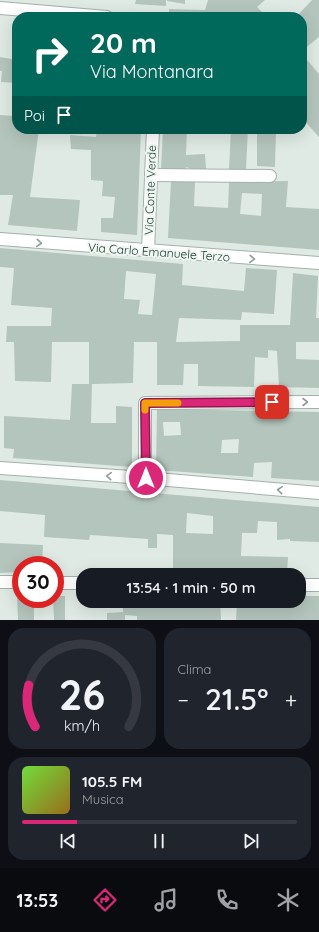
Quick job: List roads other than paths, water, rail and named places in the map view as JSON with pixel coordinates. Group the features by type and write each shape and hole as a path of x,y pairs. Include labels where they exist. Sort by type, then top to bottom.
{"street":[{"path":"0,8 48,12"},
{"name":"Via Conte Verde","path":"148,251 153,134"},
{"path":"151,175 270,176"},
{"name":"Via Carlo Emanuele Terzo","path":"0,239 319,263"},
{"path":"146,478 145,403 319,402"},
{"path":"0,468 146,478 319,493"},
{"path":"0,582 12,582"},
{"path":"64,582 76,583"},
{"path":"306,585 319,585"}]}
